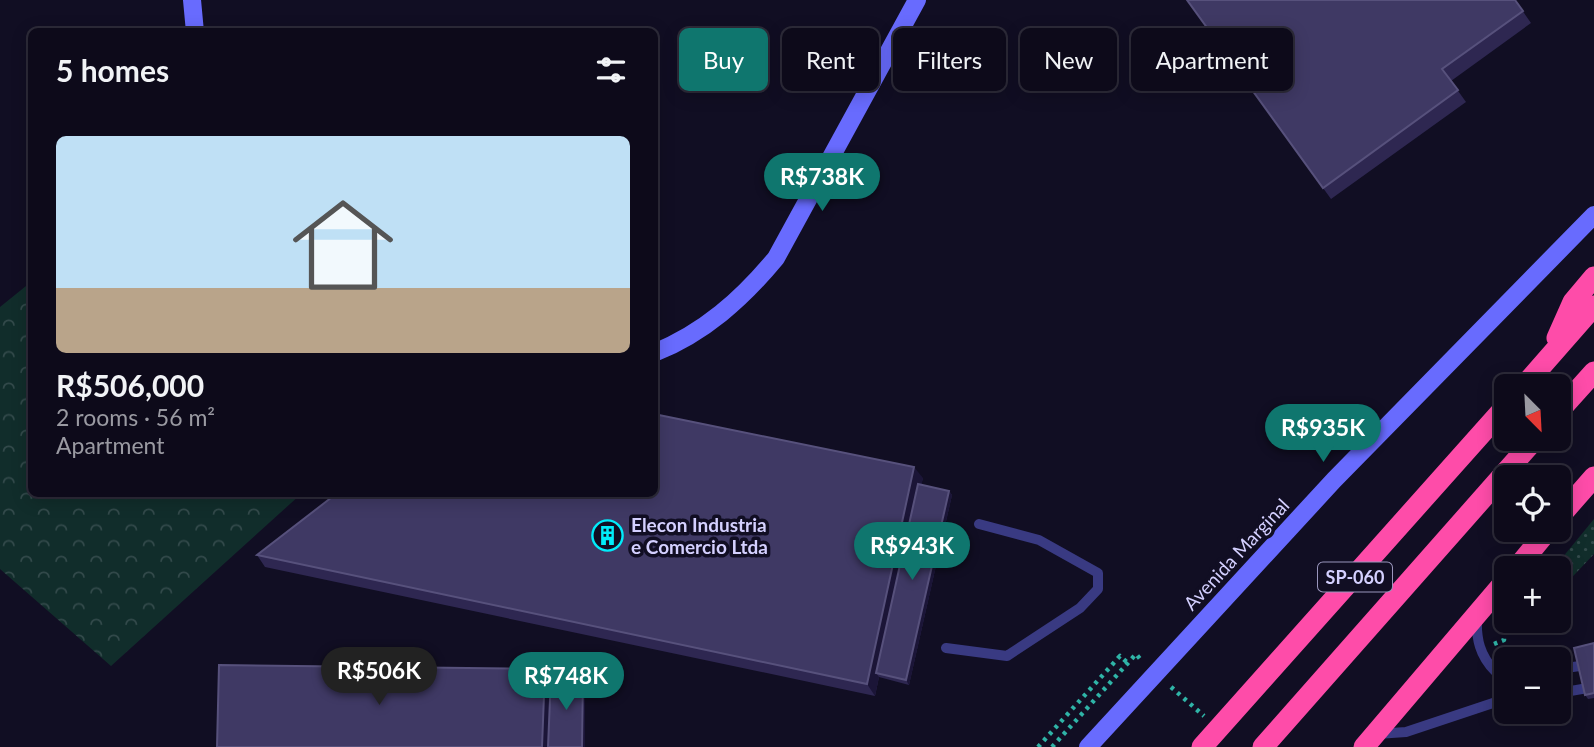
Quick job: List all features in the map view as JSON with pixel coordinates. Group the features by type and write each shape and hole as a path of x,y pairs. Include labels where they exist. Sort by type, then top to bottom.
{"highway":[{"path":"1547,359 1573,302 1594,277"},
{"path":"1534,374 1594,306"},
{"path":"1572,397 1594,372"},
{"name":"SP-060","path":"1202,747 1494,420"},
{"name":"SP-060","path":"1262,747 1523,452"},
{"path":"1571,503 1594,477"},
{"path":"1527,556 1538,542"},
{"path":"1369,741 1494,594"}],"main road":[{"path":"192,0 195,28"},
{"path":"658,351 687,339 714,320 751,288 776,258 917,0"},
{"name":"Avenida Marginal","path":"1088,747 1334,480 1594,215"}],"lane":[{"path":"946,648 1007,656 1080,607 1098,589 1098,573 1039,540 979,523"},
{"path":"1477,614 1476,637 1480,649 1494,670"},
{"path":"1571,667 1594,664"},
{"path":"1571,691 1594,687"},
{"path":"1369,741 1406,732 1494,703"}],"path":[{"path":"1480,649 1504,640 1504,633"},
{"path":"1038,747 1120,656 1147,682"}],"green space":[{"path":"28,284 28,497 298,497 111,666 0,569 0,307"},
{"path":"1594,519 1594,554 1571,578 1571,556 1564,556"}],"building":[{"path":"1187,0 1515,0 1523,11 1442,69 1458,90 1323,188 1253,91 1293,91 1293,28 1207,28"},
{"name":"Elecon Industria e Comercio Ltda","path":"658,415 914,467 867,684 257,555 332,497 658,497"},
{"path":"918,484 949,491 906,680 876,673"},
{"path":"1594,643 1594,693 1585,695 1574,648"},
{"path":"219,665 545,669 542,747 217,747"},
{"path":"551,676 583,676 582,747 548,747"}],"place":[{"name":"Elecon Industria e Comercio Ltda","path":"608,535"}]}
